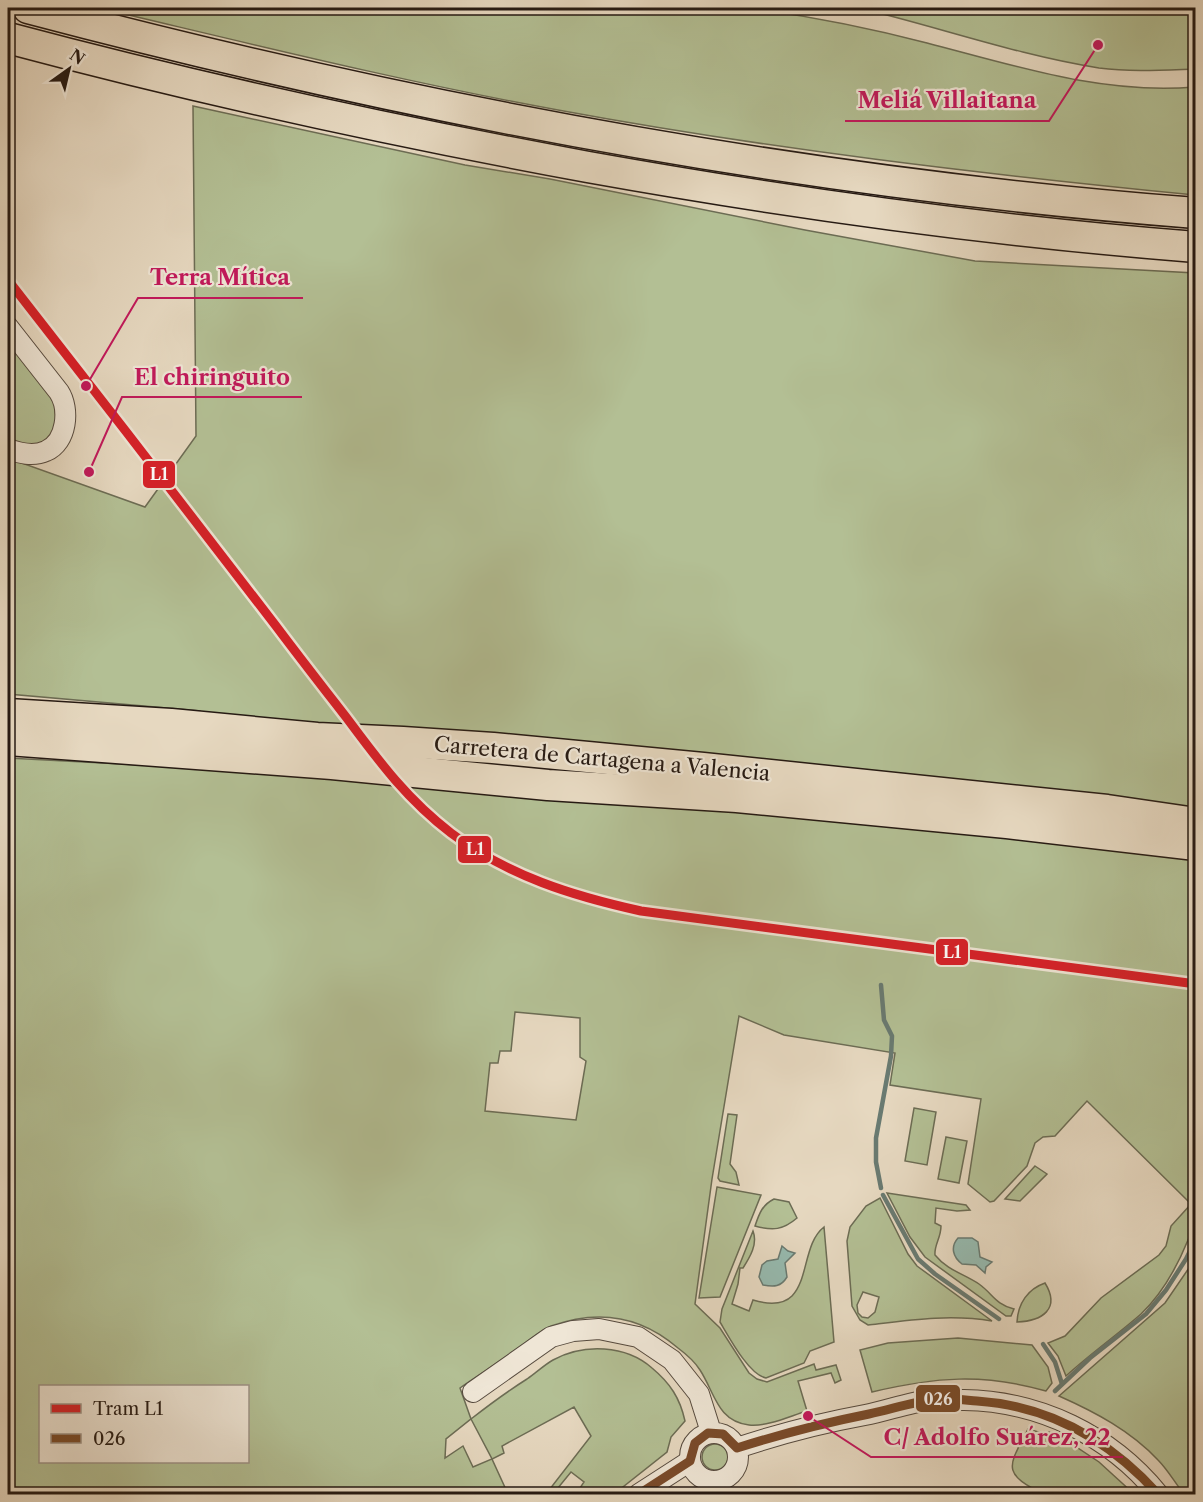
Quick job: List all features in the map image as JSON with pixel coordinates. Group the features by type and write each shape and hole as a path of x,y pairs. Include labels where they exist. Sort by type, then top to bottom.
{"highway":[{"path":"27,8 292,73 411,99 764,164 973,190 1196,213"},
{"path":"8,38 300,110 473,146 701,187 905,217 1196,247"},
{"path":"8,704 171,724"},
{"name":"Carretera de Cartagena a Valencia","path":"8,714 171,724 317,738 403,741 703,768 1107,810 1196,823"},
{"name":"Carretera de Cartagena a Valencia","path":"8,740 737,797 1007,823 1196,845"},
{"path":"8,749 111,754 154,751"}],"street":[{"path":"8,327 65,401 66,422 57,442 47,451 23,454 8,449"},
{"path":"473,1392 551,1336 599,1329 638,1337 672,1360 699,1394 711,1432"},
{"path":"737,1448 839,1419 932,1400 992,1401 1035,1410 1094,1437 1126,1461 1158,1494"},
{"path":"711,1432 727,1436 737,1448 738,1464 734,1471 721,1480 705,1479 698,1475 690,1461 692,1445 697,1439 711,1432"},
{"path":"639,1494 690,1461"}],"green space":[{"path":"99,8 749,8 794,15 883,32 1027,69 1093,83 1127,87 1195,87 1195,195 876,159 637,124 443,87"},
{"path":"859,8 1195,8 1195,69 1099,68 1008,48"},
{"path":"193,106 465,165 550,179 975,261 1195,273 1195,1207 1192,1206 1195,1219 1192,1232 1174,1270 1149,1306 1066,1376 1058,1356 1048,1343 1065,1336 1101,1298 1159,1255 1166,1246 1171,1226 1191,1204 1087,1101 1055,1136 1043,1137 1035,1143 1027,1166 994,1201 990,1202 968,1184 981,1099 890,1085 895,1053 784,1035 739,1016 712,1179 695,1304 720,1328 749,1373 757,1379 767,1382 814,1364 816,1370 836,1365 841,1380 835,1383 831,1373 798,1381 807,1411 763,1424 749,1425 738,1422 723,1412 696,1364 664,1337 649,1328 618,1318 585,1318 551,1326 460,1388 471,1419 446,1439 445,1458 463,1446 473,1467 492,1459 508,1494 8,1494 8,758 197,768 200,711 8,694 8,458 145,507 196,436","holes":["515,1012 580,1018 580,1057 586,1061 576,1120 485,1111 490,1063 498,1063 500,1051 511,1051"]},
{"path":"8,338 54,396 57,432 40,446 8,442"},
{"path":"914,1108 936,1112 927,1165 905,1161"},
{"path":"728,1114 737,1115 730,1164 736,1172 739,1185 720,1181 718,1178"},
{"path":"946,1137 967,1141 959,1183 938,1179"},
{"path":"1035,1166 1047,1174 1020,1201 1005,1199"},
{"path":"717,1187 761,1195 720,1297 699,1298"},
{"path":"887,1193 966,1205 970,1210 936,1208 935,1223 941,1226 935,1255 950,1268 979,1284 998,1302 1014,1309 1011,1316 1006,1316 925,1257 910,1237"},
{"path":"880,1198 908,1254 917,1266 992,1321 945,1318 868,1325 860,1320 852,1306 847,1241 850,1227 866,1206","holes":["863,1292 879,1297 875,1312 868,1318 858,1313 857,1305"]},
{"path":"774,1199 789,1202 797,1218 778,1228 767,1229 755,1226 764,1207"},
{"path":"824,1227 834,1342 810,1351 804,1363 766,1378 753,1370 740,1354 720,1322 722,1309 753,1231 754,1246 746,1264 740,1268 732,1304 749,1311 753,1300 773,1303 787,1300 796,1291 815,1237"},
{"path":"1195,1254 1195,1494 1184,1494 1162,1464 1136,1440 1099,1416 1059,1396 1165,1303 1191,1265"},
{"path":"1045,1283 1051,1300 1050,1307 1041,1316 1017,1322 1019,1309 1025,1298"},
{"path":"958,1338 1032,1345 1048,1367 1052,1383 1046,1391 1001,1381 938,1380 872,1392 860,1350 888,1343"},
{"path":"604,1349 642,1360 669,1385 677,1398 685,1421 671,1437 667,1452 614,1494 576,1494 584,1482 571,1472 553,1494 546,1494 591,1436 574,1407 502,1446 504,1453 492,1459 471,1419 550,1362 578,1351"},
{"path":"1028,1429 1045,1434 1049,1432 1077,1443 1078,1448 1099,1462 1134,1494 1044,1494 1030,1487 1020,1480 1012,1468 1016,1452"},
{"path":"715,1444 724,1448 728,1457 724,1466 715,1470 706,1466 702,1457 706,1448"}],"water":[{"path":"958,1238 972,1238 978,1242 980,1257 992,1262 986,1267 985,1273 976,1265 962,1264 956,1258 953,1248"},
{"path":"782,1246 795,1253 785,1263 787,1277 777,1286 763,1285 759,1277 762,1265 767,1261 778,1259"}],"waterway":[{"path":"881,985 884,1020 892,1036 891,1056 876,1138 876,1162 881,1188"},
{"path":"883,1195 918,1259 935,1274 999,1319"},
{"path":"1055,1391 1090,1358 1146,1314 1166,1290 1196,1239"},
{"path":"1043,1344 1055,1362 1062,1384"}],"tram line":[{"name":"L1","path":"8,280 384,767 421,808 473,848 518,873 591,899 641,911 1196,984"}],"transit line":[{"name":"026","path":"639,1494 690,1461 695,1443 708,1433 723,1434 737,1448 819,1425 936,1399 1004,1404 1054,1418 1099,1442 1119,1457 1158,1494"}],"place":[{"name":"Meliá Villaitana","path":"1098,45"},
{"name":"Terra Mítica","path":"86,386"},
{"name":"El chiringuito","path":"89,472"},
{"name":"C/ Adolfo Suárez, 22","path":"808,1416"}]}
